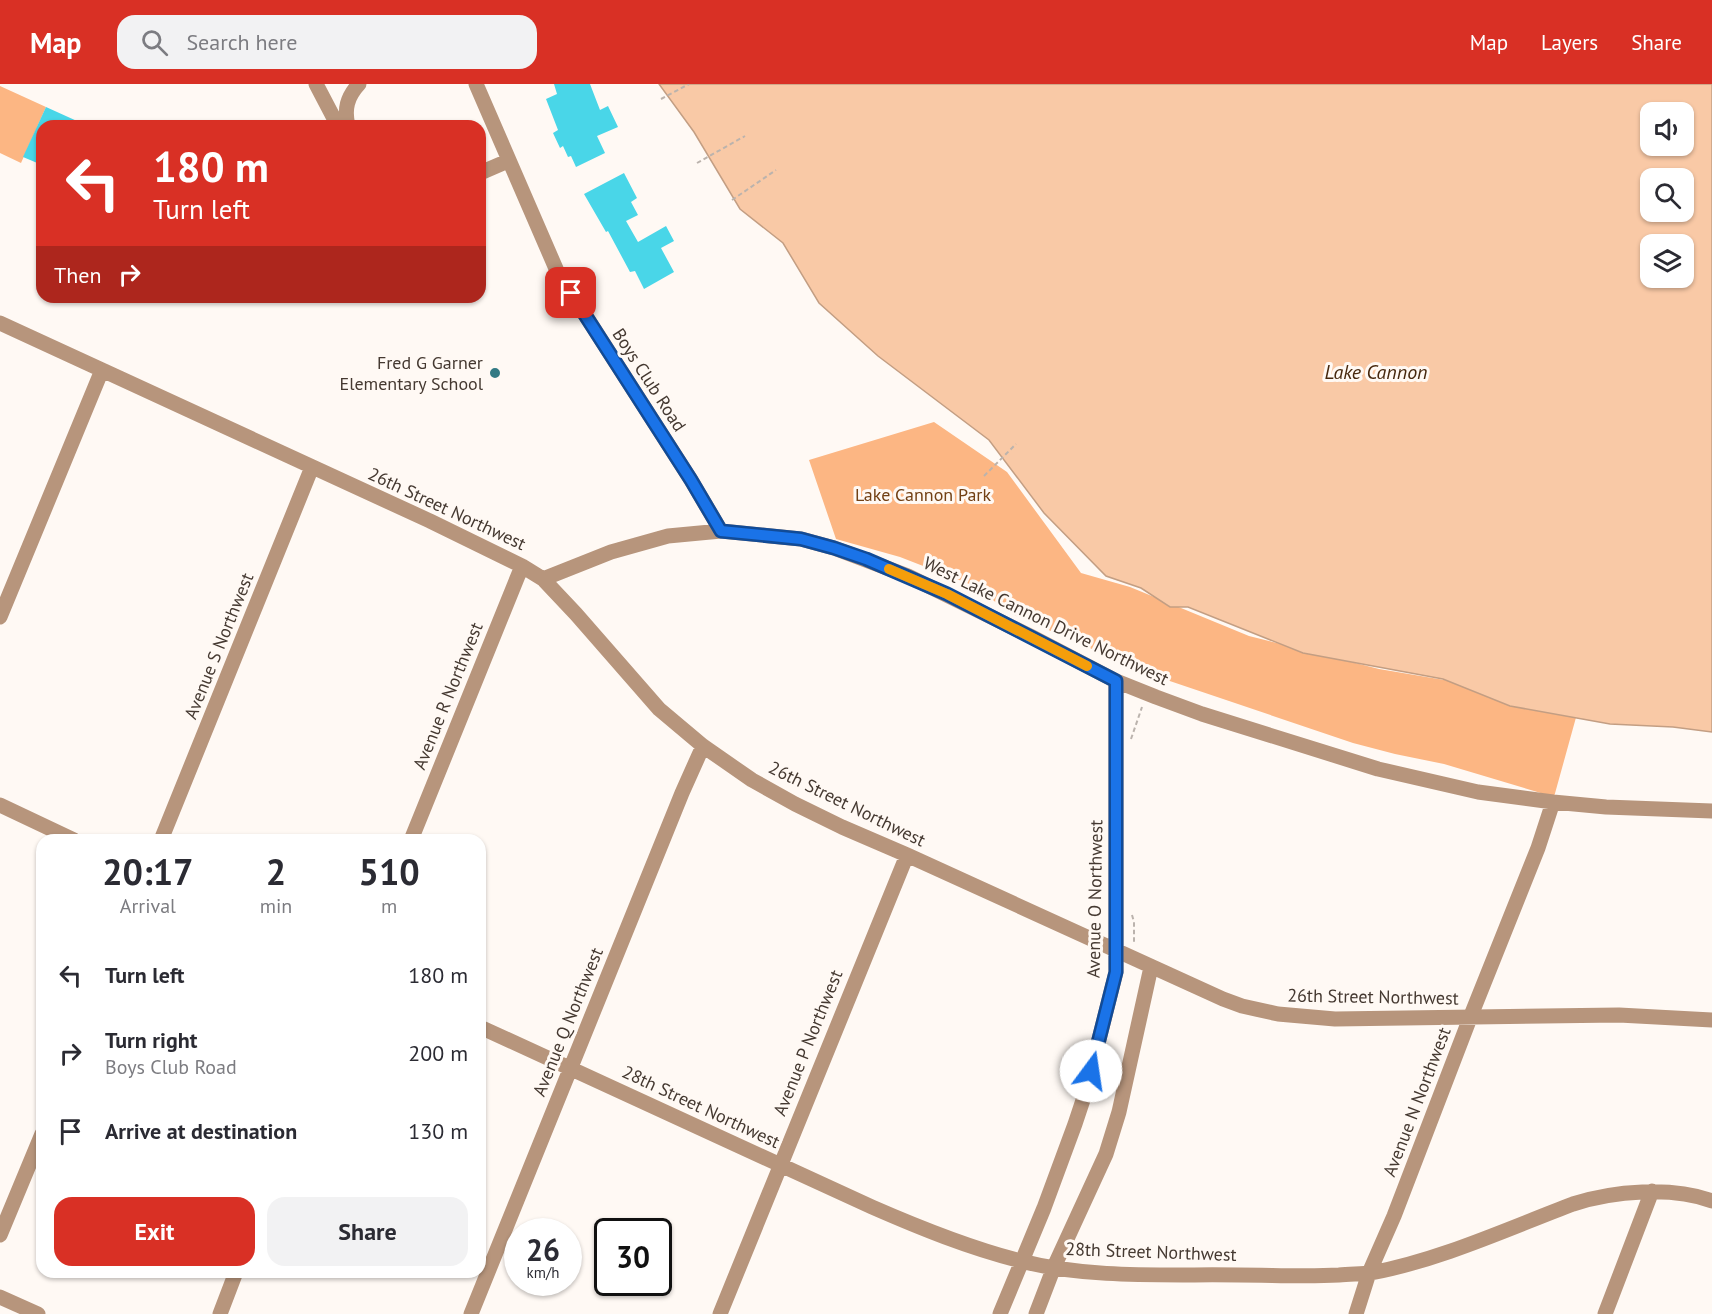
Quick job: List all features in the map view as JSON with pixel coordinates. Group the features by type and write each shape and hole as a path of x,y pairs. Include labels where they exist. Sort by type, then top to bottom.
{"street":[{"path":"316,84 335,120"},
{"path":"347,120 345,107 359,84"},
{"name":"Boys Club Road","path":"476,84 556,271 691,480 721,531"},
{"path":"486,170 508,161"},
{"name":"26th Street Northwest","path":"0,323 430,521 522,566 543,579 650,700 703,746 752,780 842,827 1223,999 1278,1014 1335,1019 1619,1015 1712,1020"},
{"path":"0,617 102,370"},
{"name":"Avenue S Northwest","path":"163,834 312,467"},
{"name":"West Lake Cannon Drive Northwest","path":"543,579 611,552 668,536 721,531 801,539 866,559 947,594 1116,681 1202,714 1378,768 1478,792 1552,802 1606,807 1712,811"},
{"name":"Avenue R Northwest","path":"413,834 522,566"},
{"name":"Avenue O Northwest","path":"999,1314 1022,1262 1086,1091 1116,972 1116,681"},
{"name":"Avenue Q Northwest","path":"486,1277 703,746"},
{"name":"Avenue N Northwest","path":"1356,1314 1369,1273 1394,1216 1470,1018 1539,848 1552,802"},
{"path":"0,805 61,834"},
{"name":"Avenue P Northwest","path":"720,1314 907,855"},
{"path":"1036,1314 1054,1267 1106,1154 1119,1112 1151,967"},
{"name":"28th Street Northwest","path":"486,1030 924,1229 1022,1262 1054,1267 1135,1274 1317,1276 1369,1273 1434,1257 1594,1197 1652,1191 1703,1197 1712,1201"},
{"path":"0,1235 36,1148"},
{"path":"1605,1314 1652,1191"},
{"path":"220,1314 234,1278"},
{"name":"Avenue Q Northwest","path":"471,1314 486,1278"},
{"path":"0,1297 38,1314"}],"path":[{"path":"661,99 689,84"},
{"path":"697,163 745,136"},
{"path":"732,200 776,170"},
{"path":"984,476 1016,444"}],"green space":[{"path":"0,86 46,107 40,120 36,120 36,129 21,163 0,153"},
{"name":"Lake Cannon Park","path":"934,422 1007,472 1081,573 1130,587 1249,636 1379,669 1580,703 1554,797 1444,764 1353,743 1149,674 1012,614 972,585 900,557 836,539 809,460"}],"water":[{"name":"Lake Cannon","path":"659,84 1712,84 1712,732 1673,727 1610,724 1510,706 1443,679 1303,653 1188,607 1170,607 1141,588 1106,576 1044,513 989,440 878,356 819,303 783,243 740,209 694,132"}],"building":[{"path":"554,84 590,84 600,110 608,106 618,127 597,136 605,153 576,167 563,146 560,148 553,133 558,130 546,99 557,94"},
{"path":"46,107 75,120 40,120"},
{"path":"36,129 36,162 23,157"},
{"path":"624,173 637,198 631,202 638,215 626,221 638,242 666,226 674,241 661,248 674,272 644,289 635,271 630,272 608,231 606,232 584,194"}],"slow traffic":[{"path":"889,569 947,594 1087,666"}],"place":[{"name":"Fred G Garner Elementary School","path":"495,373"}],"route":[{"path":"571,293 691,480 721,531 801,539 866,559 947,594 1116,681 1116,972 1091,1071"}]}
